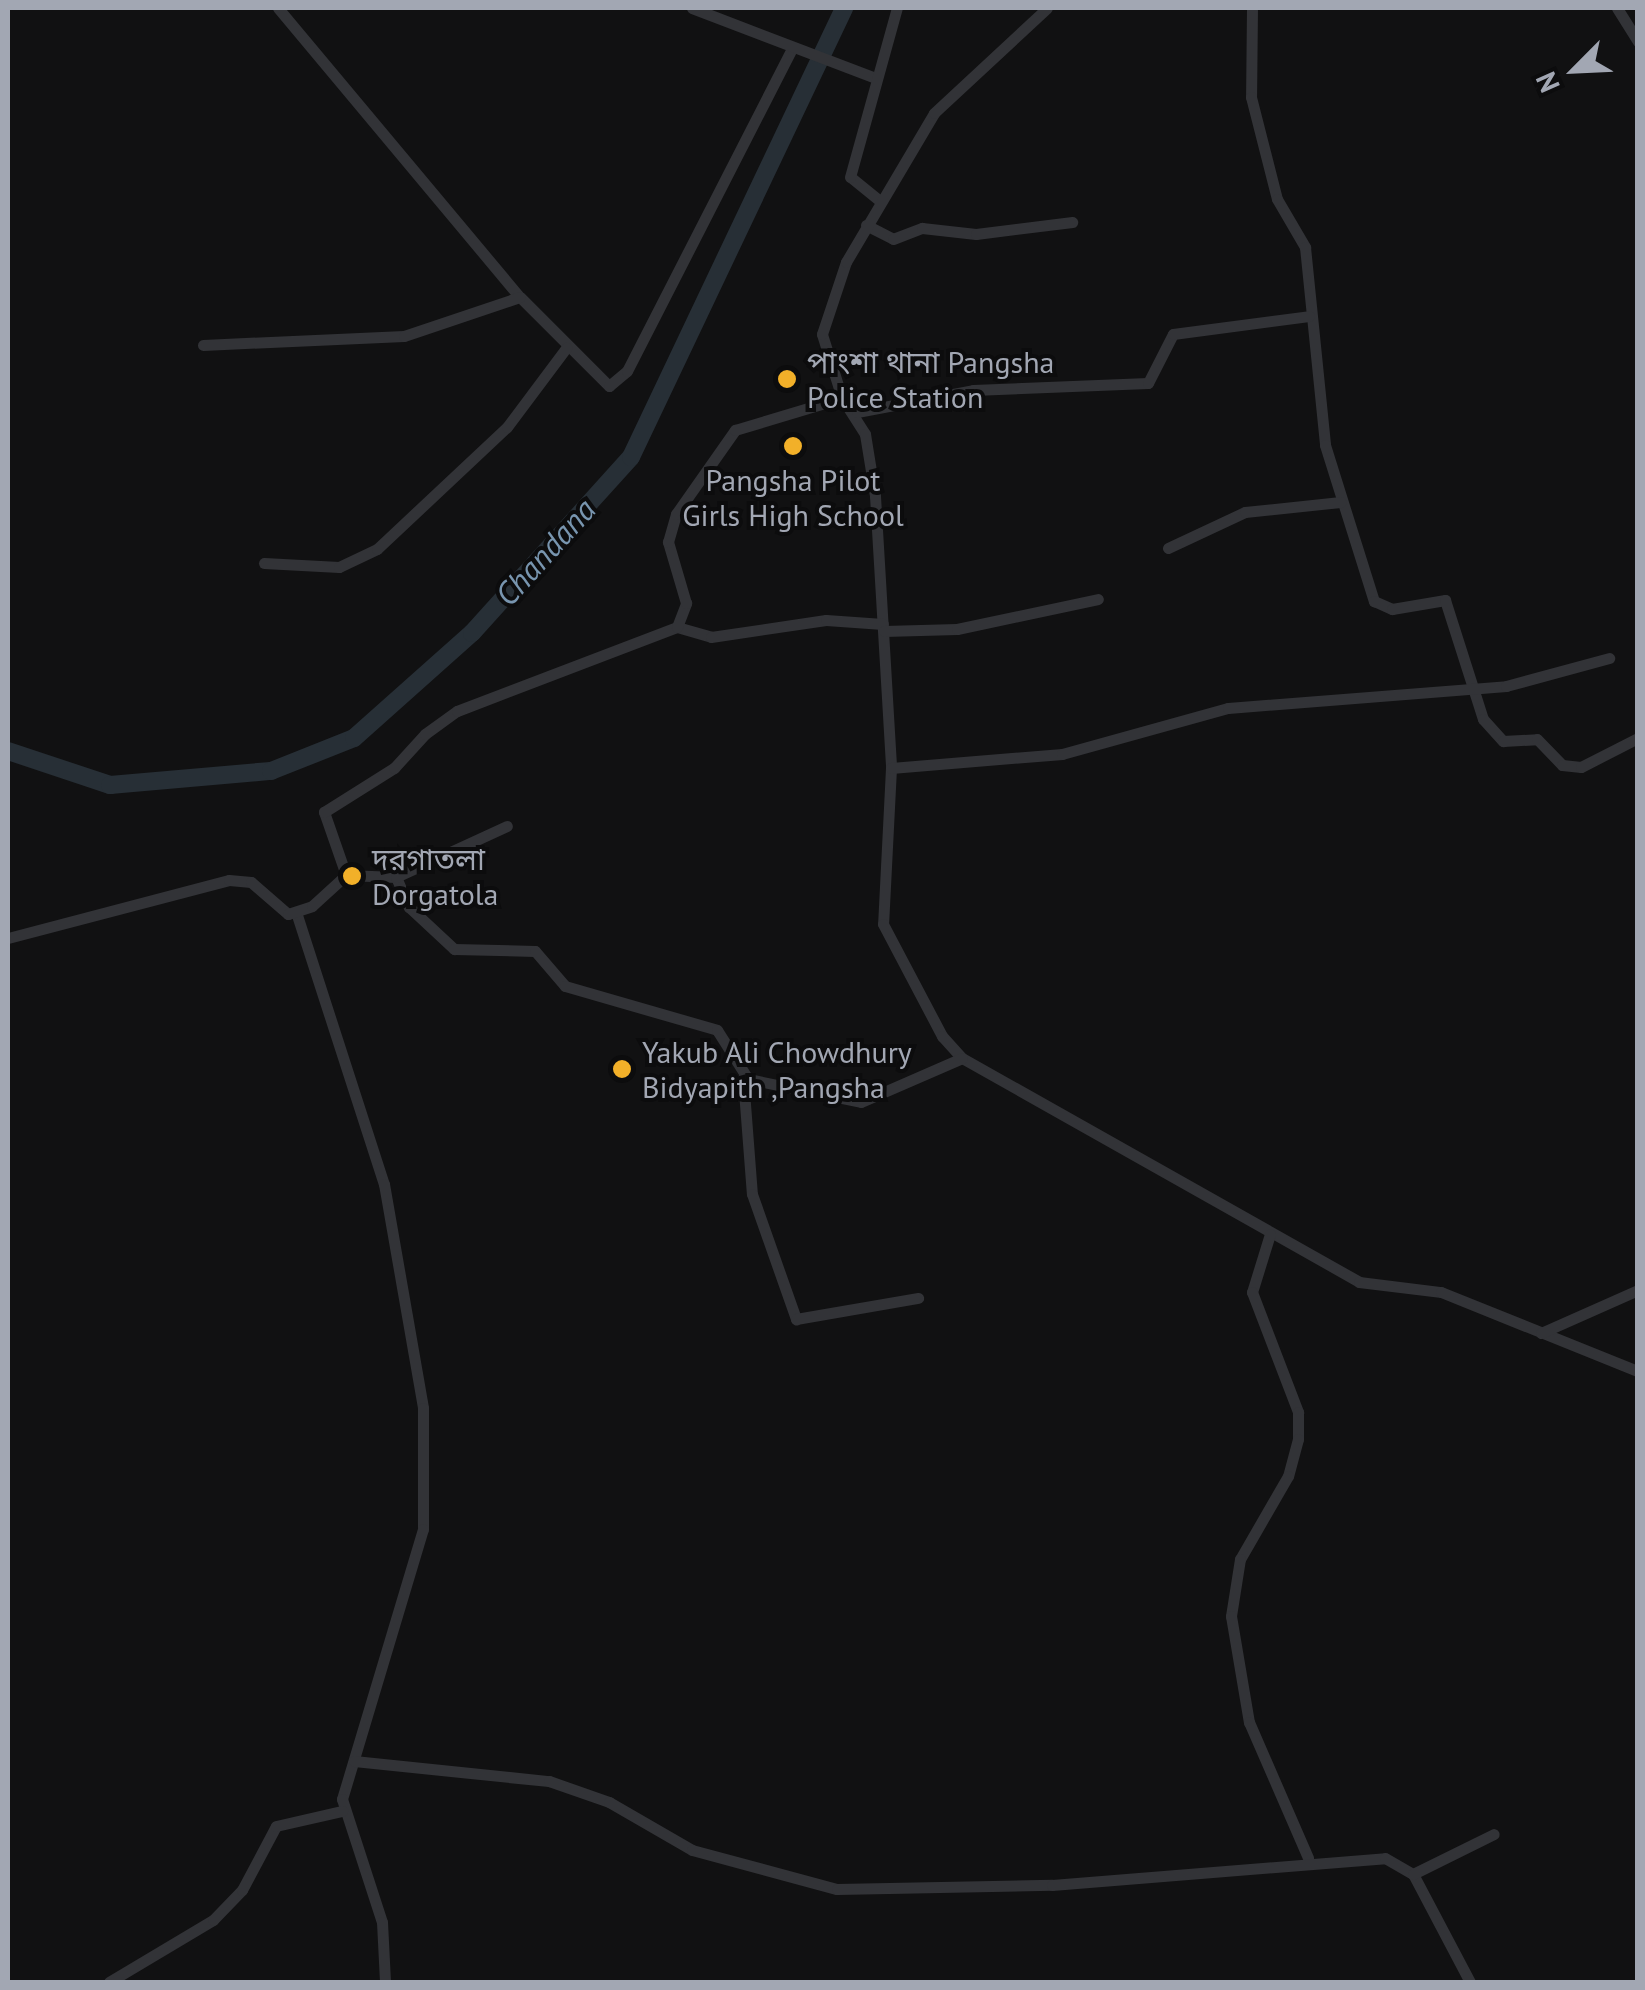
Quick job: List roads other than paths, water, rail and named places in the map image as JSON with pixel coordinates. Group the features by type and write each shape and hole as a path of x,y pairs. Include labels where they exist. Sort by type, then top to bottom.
{"street":[{"path":"278,8 520,296 600,383 627,371 792,48"},
{"path":"692,8 874,77"},
{"path":"880,201 850,177 874,77 897,8"},
{"path":"1047,8 960,80 866,225 824,324 842,398 857,412 870,450 892,768 883,924 904,976 962,1058 1358,1282 1441,1292 1638,1371"},
{"path":"1252,8 1250,97 1277,198 1305,247 1309,316 1340,502 1374,600 1392,609 1445,600 1471,689 1494,736 1537,739 1562,765 1592,763 1638,738"},
{"path":"1617,8 1638,42"},
{"path":"866,225 893,239 922,228 991,234 1072,222"},
{"path":"204,345 404,336 520,296"},
{"path":"857,412 973,390 1148,383 1173,334 1309,316"},
{"path":"264,563 339,567 377,549 507,427 566,348"},
{"path":"677,628 686,603 671,522 720,444 742,427 842,398"},
{"path":"1168,548 1246,512 1340,502"},
{"path":"346,875 324,812 374,784 425,734 498,694 677,628 711,637 809,621 957,629 1098,599"},
{"path":"892,768 1062,754 1228,708 1471,689 1609,658"},
{"path":"296,912 346,875 396,877 507,826"},
{"path":"396,877 409,907 454,949 535,951 565,986 717,1030 742,1078 752,1194 796,1319 918,1298"},
{"path":"8,938 229,880 251,882 296,912 384,1184 410,1301 425,1447 423,1529 407,1607 354,1762 342,1811 382,1922 385,1982"},
{"path":"742,1078 861,1102 962,1058"},
{"path":"1270,1234 1252,1292 1298,1412 1298,1439 1240,1559 1231,1616 1255,1740 1308,1858"},
{"path":"1541,1333 1638,1290"},
{"path":"354,1762 549,1781 609,1802 692,1850 837,1888 1052,1885 1308,1858 1384,1858 1412,1874 1470,1982"},
{"path":"109,1982 213,1920 242,1890 276,1826 342,1811"},
{"path":"1412,1874 1494,1834"}],"waterway":[{"name":"Chandana","path":"8,751 110,785 271,771 354,738 472,633 631,457 844,8"}],"place":[{"name":"পাংশা থানা Pangsha Police Station","path":"787,379"},
{"name":"Pangsha Pilot Girls High School","path":"793,446"},
{"name":"দরগাতলা Dorgatola","path":"352,876"},
{"name":"Yakub Ali Chowdhury Bidyapith ,Pangsha","path":"622,1069"}]}
